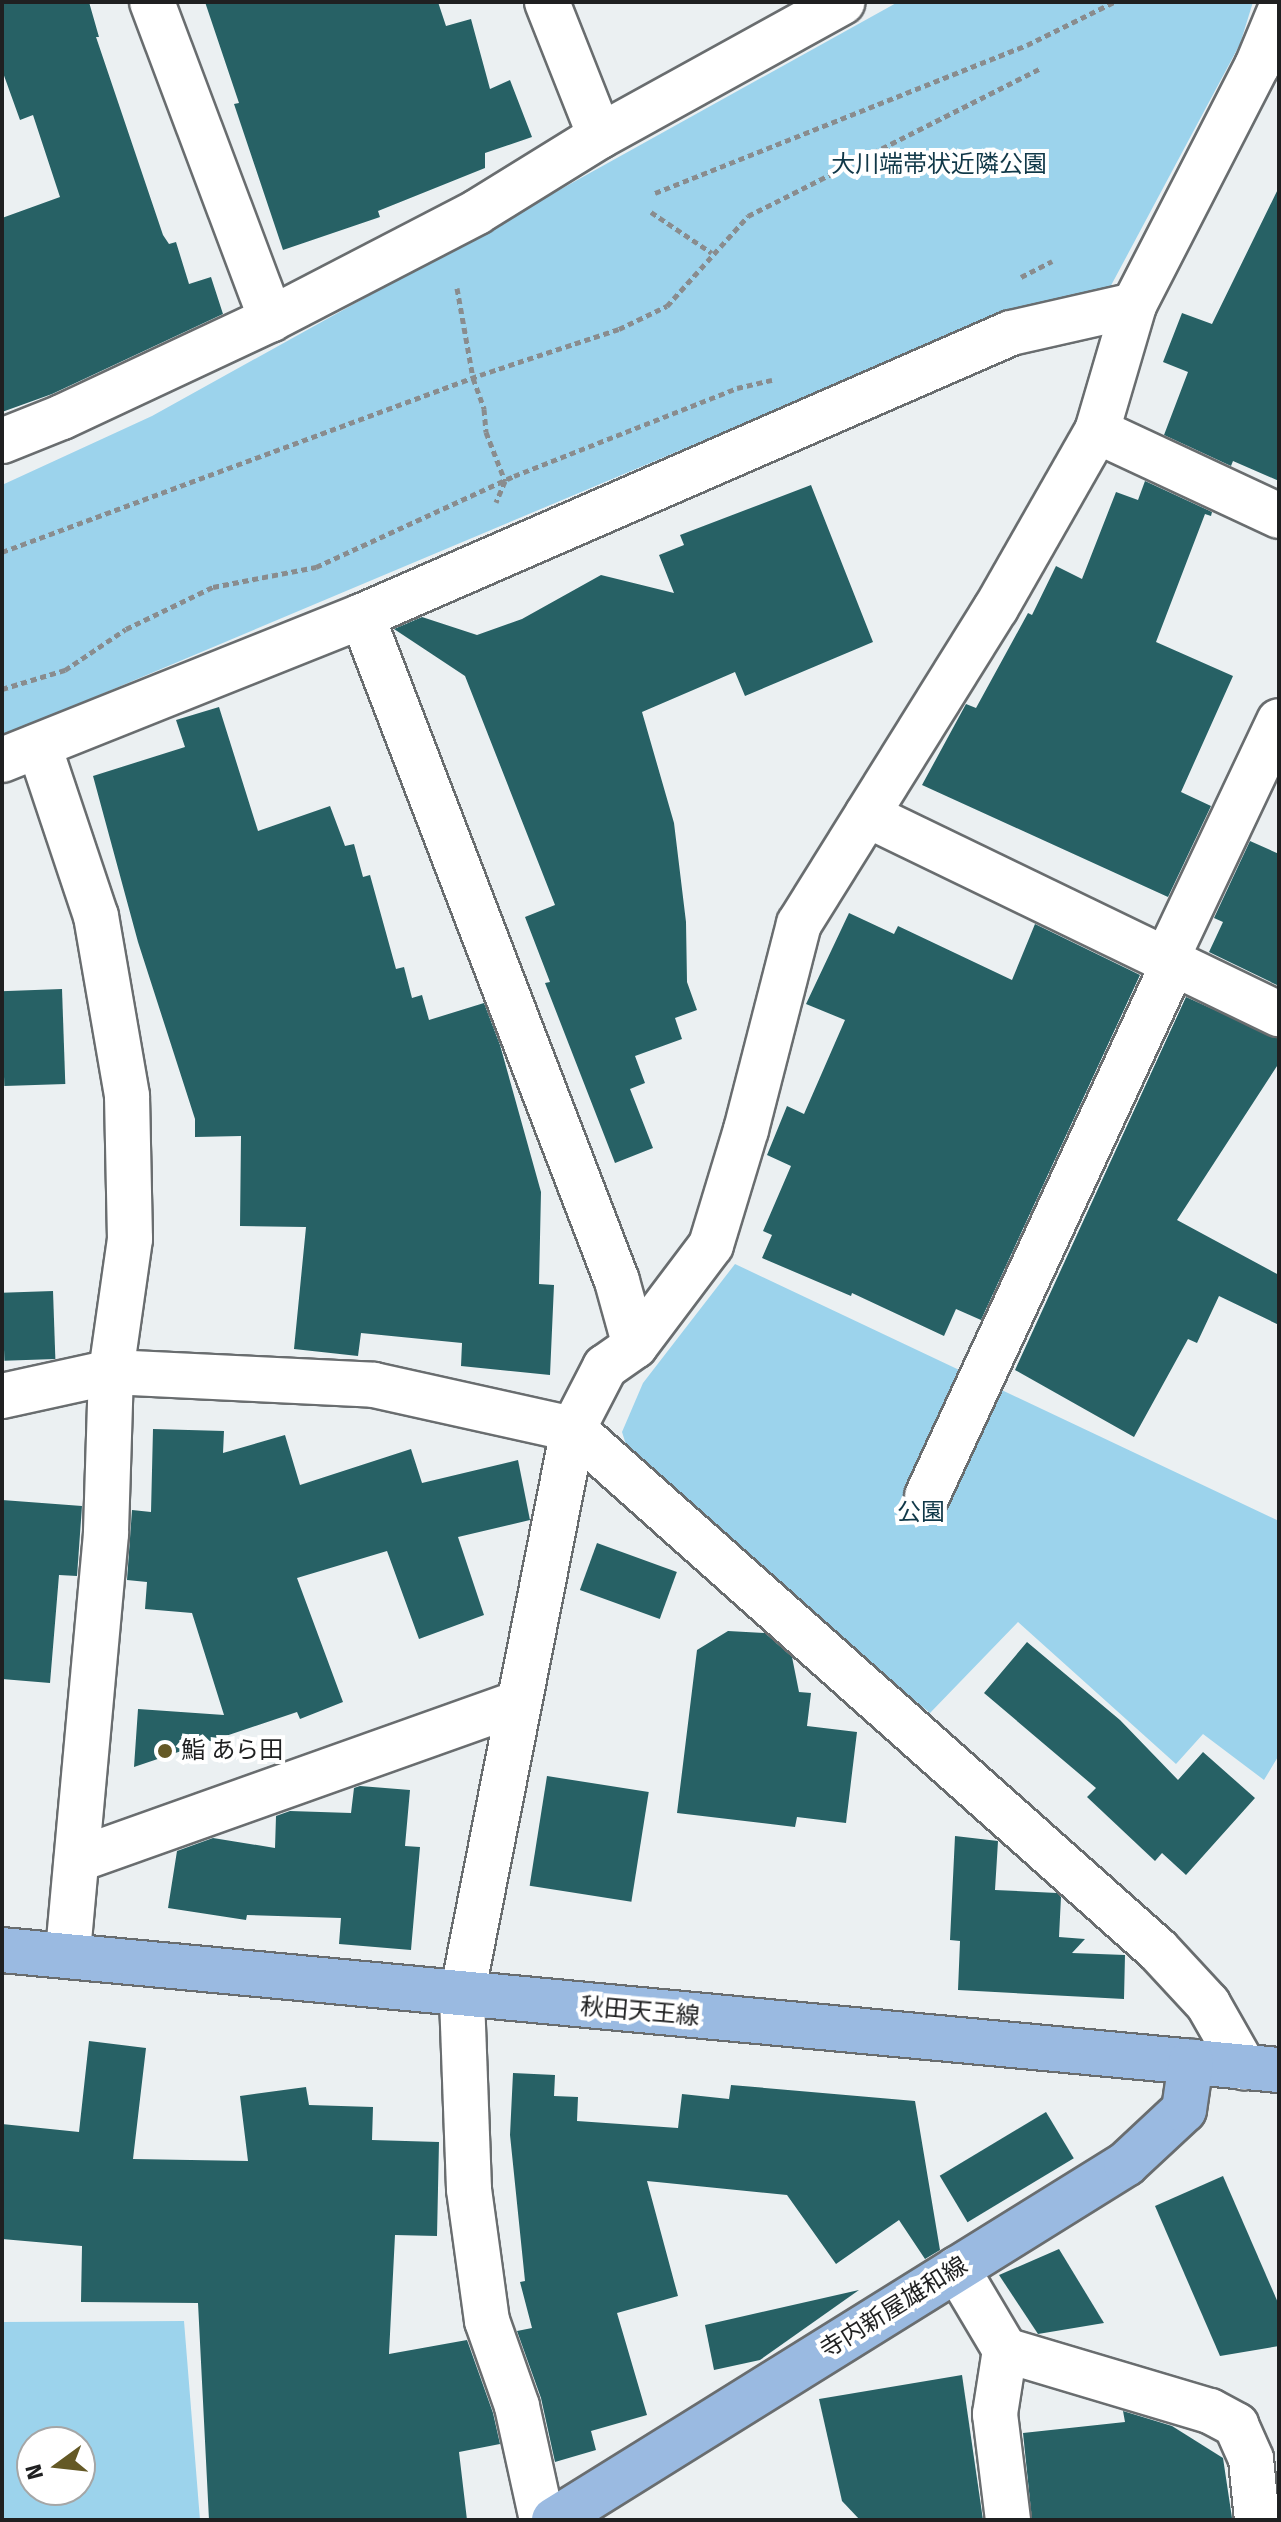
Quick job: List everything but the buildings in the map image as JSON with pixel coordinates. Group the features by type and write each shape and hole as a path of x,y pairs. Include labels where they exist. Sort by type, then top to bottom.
{"main road":[{"name":"秋田天王線","path":"2,1950 1262,2069"},
{"name":"寺内新屋雄和線","path":"554,2520 1126,2164 1184,2110 1191,2062"}],"street":[{"path":"152,2 271,319"},
{"path":"547,2 600,136"},
{"path":"2,441 62,417 271,319 477,212 600,136 843,2"},
{"path":"542,2520 517,2406 487,2321 469,2189 462,1995 573,1429 605,1367 635,1346 711,1245 746,1130 799,924 996,608 1097,431 1134,305 1268,71 1279,13"},
{"path":"68,1955 106,1534 111,1372 130,1239 127,1096 96,916 21,753 362,616 1011,333 1134,305"},
{"path":"1097,431 1279,516"},
{"path":"362,616 617,1281 635,1346"},
{"path":"927,1496 1279,721"},
{"path":"867,815 1279,1014"},
{"path":"2,1396 111,1372 374,1385 573,1429 1158,1950 1262,2069"},
{"path":"77,1860 518,1703"},
{"path":"957,2269 1005,2350 995,2414 1008,2520"},
{"path":"1005,2350 1210,2411 1236,2425 1251,2459 1257,2520"}],"path":[{"path":"655,193 1027,45 1114,2"},
{"path":"2,552 473,378 619,329 667,306 748,216 1041,68"},
{"path":"651,212 712,253"},
{"path":"1015,281 1052,261"},
{"path":"457,288 473,378 484,409 486,432 505,481"},
{"path":"2,689 65,670 126,629 213,587 316,567 505,481 737,388 781,378"}],"green space":[{"name":"大川端帯状近隣公園","path":"898,2 1253,2 1240,44 1107,293 1006,313 2,736 2,485 152,416"},
{"name":"公園","path":"735,1264 1279,1521 1279,1755 1264,1780 1203,1734 1176,1764 1018,1622 930,1713 632,1464 622,1432 643,1383"},
{"path":"184,2321 200,2520 2,2520 2,2322"}],"place":[{"name":"鮨 あら田","path":"165,1751"}]}
